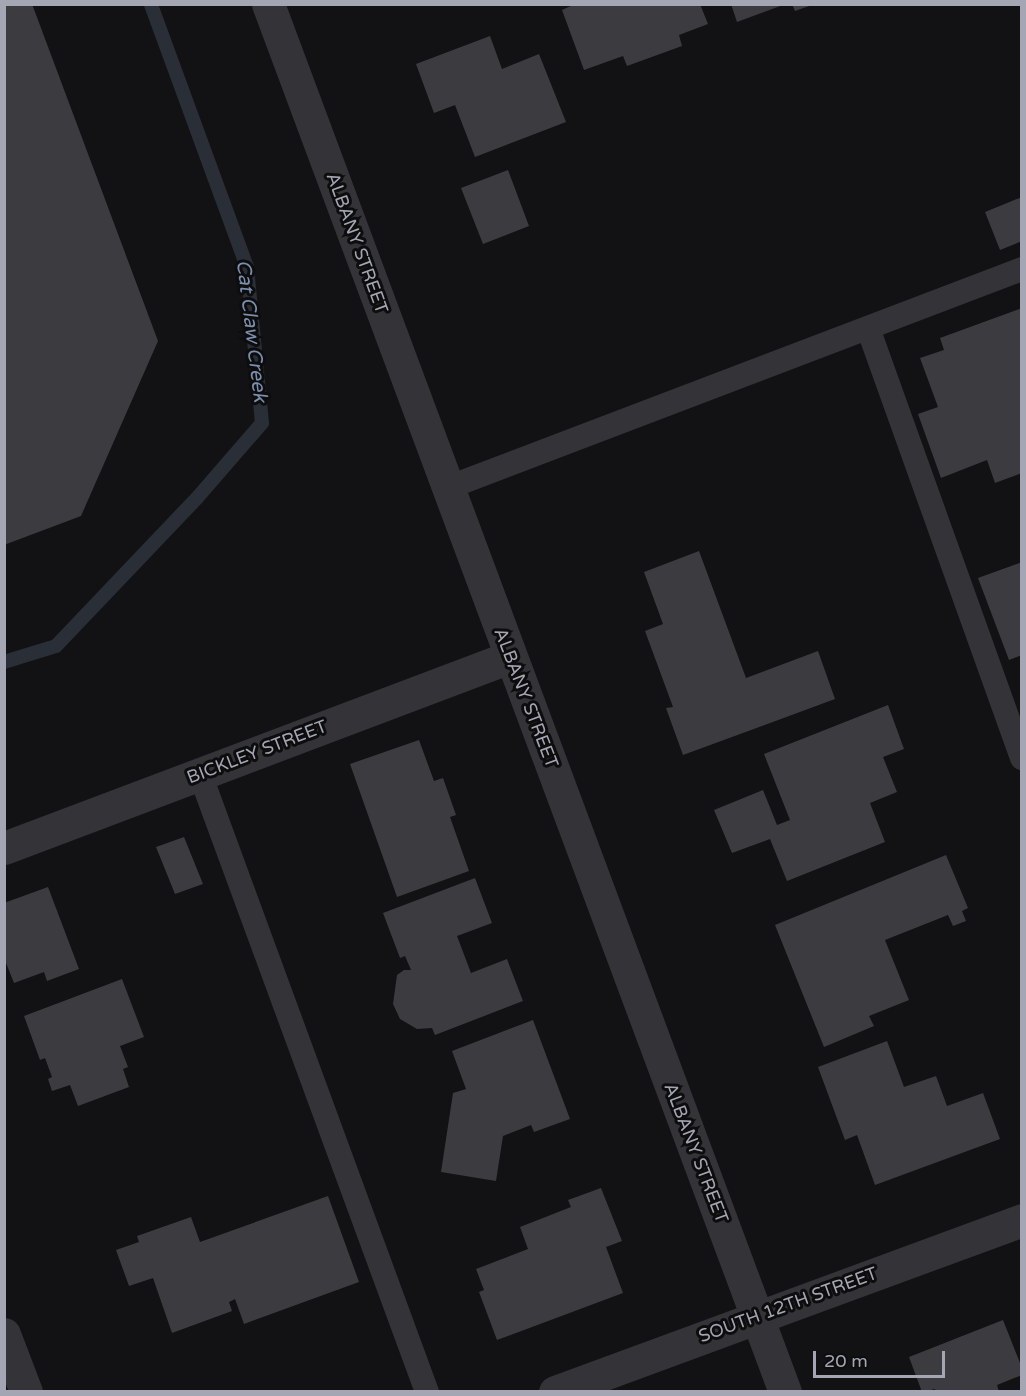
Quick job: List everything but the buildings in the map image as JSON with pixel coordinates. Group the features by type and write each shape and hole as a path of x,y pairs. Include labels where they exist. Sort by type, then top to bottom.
{"street":[{"name":"ALBANY STREET","path":"268,4 785,1392"},
{"name":"BICKLEY STREET","path":"4,848 510,657"},
{"name":"SOUTH 12TH STREET","path":"555,1392 1022,1220"},
{"path":"4,1335 26,1392"}],"lane":[{"path":"447,488 1022,269"},
{"path":"867,328 1022,758"},
{"path":"200,774 427,1392"}],"waterway":[{"name":"Cat Claw Creek","path":"4,662 56,646 197,498 262,423 247,267 151,4"}]}
